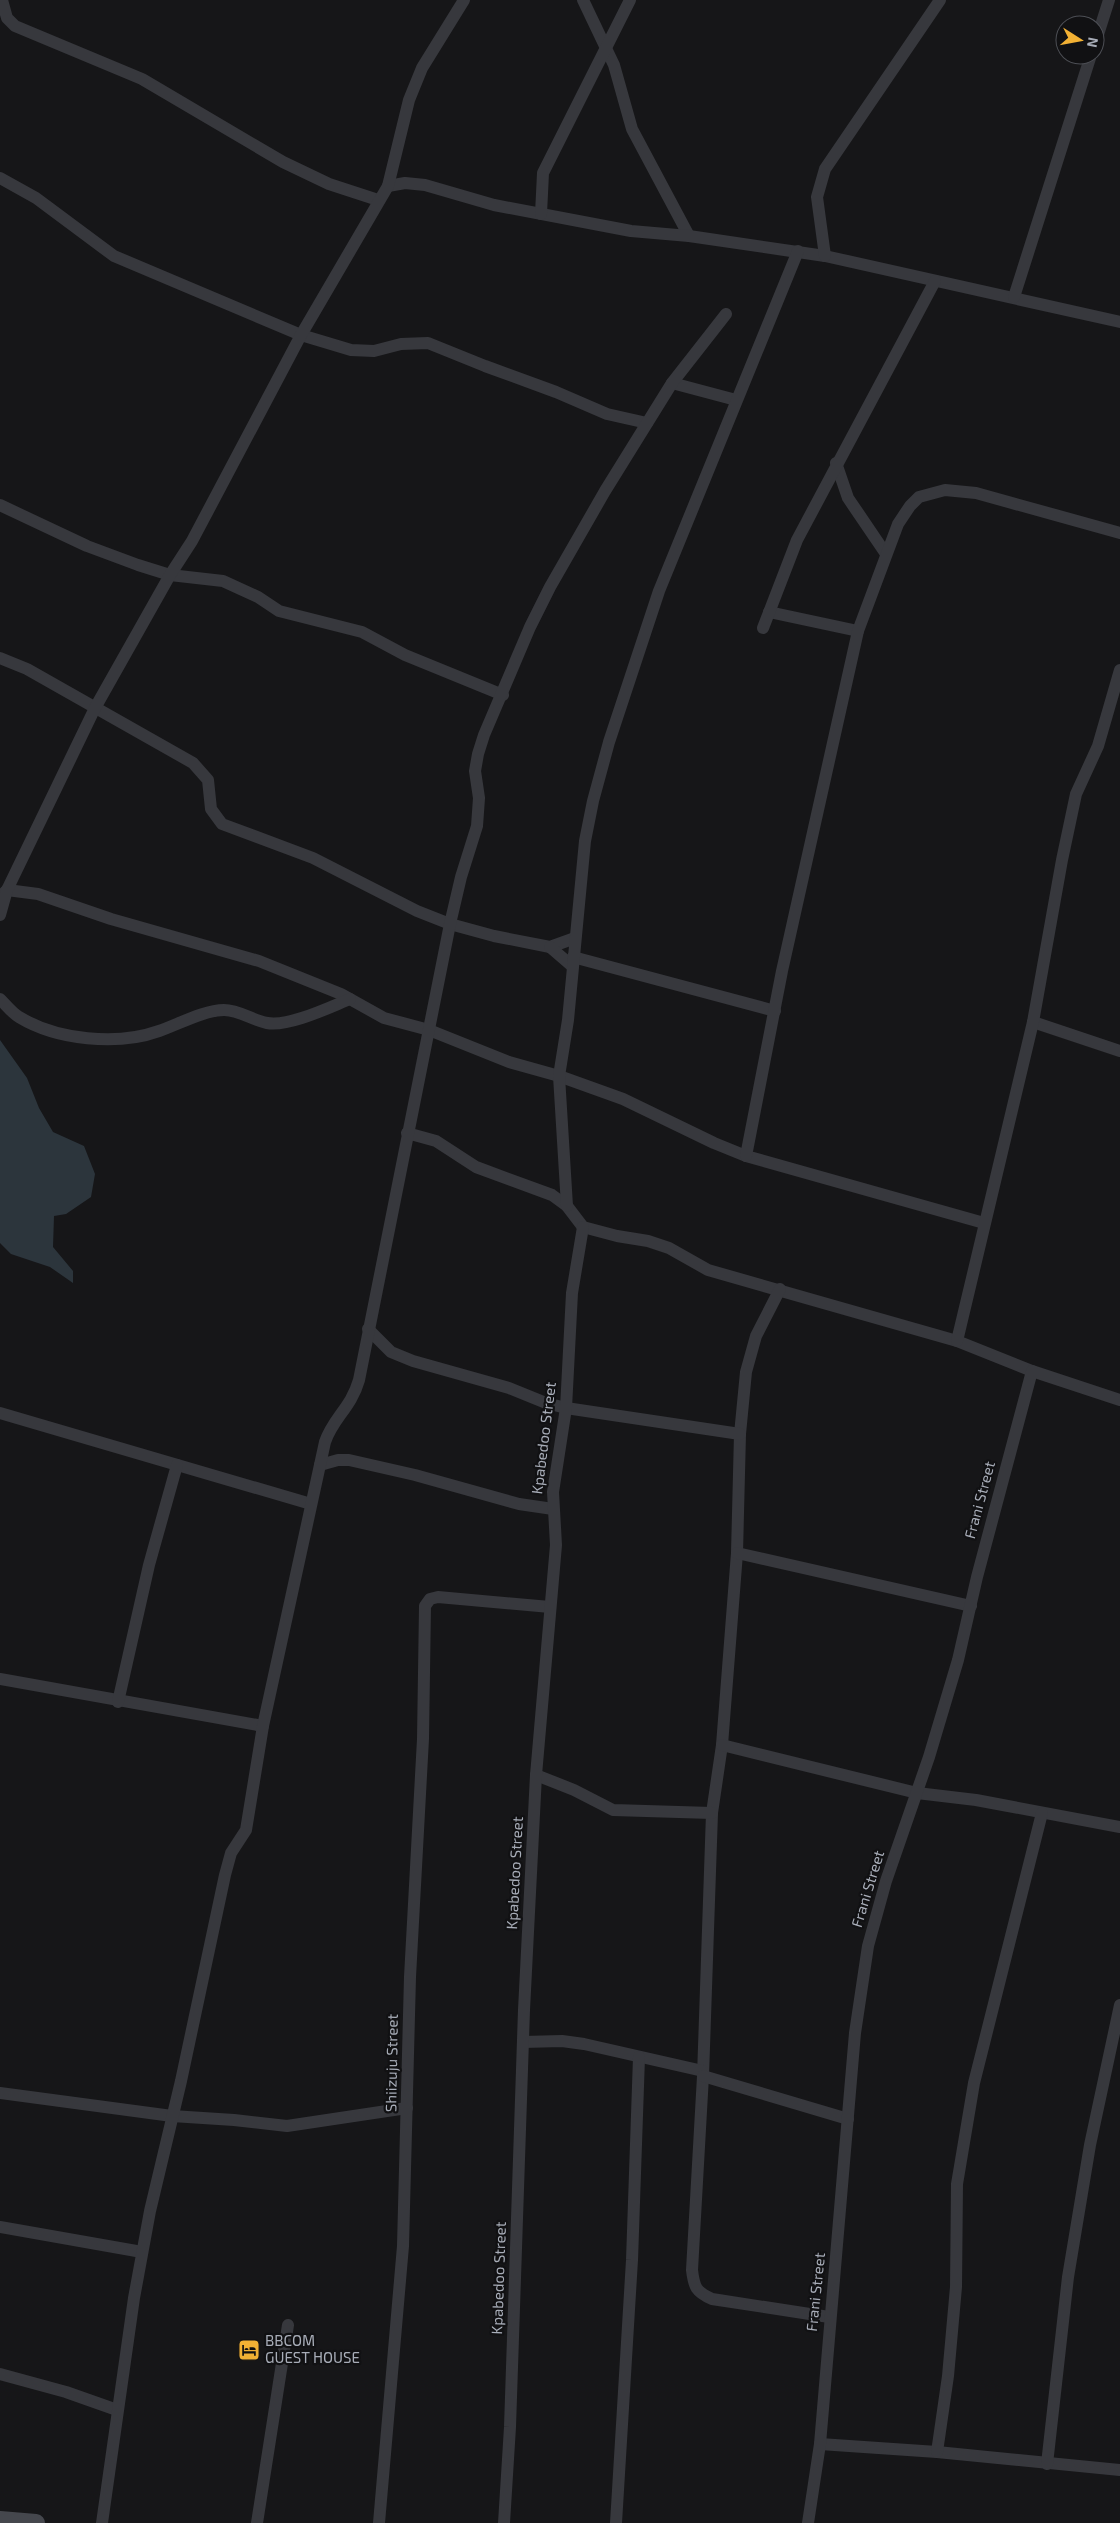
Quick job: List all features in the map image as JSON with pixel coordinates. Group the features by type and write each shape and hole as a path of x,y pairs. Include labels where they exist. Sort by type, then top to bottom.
{"street":[{"path":"2,0 7,18 15,26 142,79 282,162 336,187 378,200"},
{"path":"0,915 4,894 95,708 170,575 192,541 301,335 378,200 388,186 409,100 422,68 464,0"},
{"path":"583,0 623,92 632,129 689,236"},
{"path":"541,214 543,173 630,0"},
{"path":"825,256 817,197 826,169 940,0"},
{"path":"1104,15 1109,0"},
{"path":"1014,297 1088,65"},
{"path":"0,178 36,198 114,256 301,335 351,350 374,351 401,344 428,342 607,414 647,423"},
{"path":"388,186 405,183 425,185 494,205 631,231 689,236 825,256 1120,322"},
{"path":"567,1206 559,1076 568,1020 572,962 585,841 593,801 609,742 659,591 798,251"},
{"path":"763,628 796,540 936,280"},
{"path":"102,2523 142,2252 159,2167 227,1867 231,1853 246,1830 263,1726 328,1433 346,1410 356,1391 450,924 478,818 479,798 475,771 478,754 484,735 503,695 530,627 550,587 672,383 726,314"},
{"path":"672,383 736,400"},
{"path":"836,463 848,498 886,554"},
{"path":"746,1156 823,778 858,631 898,524 910,506 919,497 945,490 976,493 1120,533"},
{"path":"0,505 87,546 170,575 223,581 258,597 279,611 362,632 405,655 503,695"},
{"path":"769,612 858,631"},
{"path":"0,658 27,669 193,763 208,780 212,814 222,824 313,858 417,911 450,924 494,936 550,947 572,962 775,1011"},
{"path":"957,1340 1033,1022 1062,860 1076,794 1098,746 1119,674"},
{"path":"4,894 38,894 111,919 259,961 350,999 384,1018 429,1030 509,1062 559,1076 623,1099 714,1143 746,1156 984,1222"},
{"path":"550,947 575,938"},
{"path":"0,998 17,1017 42,1028 78,1037 123,1038 156,1032 222,1010 235,1012 268,1023 276,1023 312,1015 350,999"},
{"path":"1033,1022 1120,1051"},
{"path":"407,1133 436,1141 465,1162 537,1189 567,1206 583,1227 617,1236 648,1241 669,1248 708,1270 957,1340 1032,1371 1120,1400"},
{"name":"Kpabedoo Street","path":"504,2523 510,2426 536,1774 556,1545 552,1509 553,1492 566,1408 572,1293 583,1227"},
{"path":"780,1289 756,1336 746,1372 740,1434 738,1553 722,1745 712,1813 703,2074 692,2270 694,2285 699,2293 712,2298 829,2317"},
{"path":"368,1329 391,1352 566,1408 740,1434"},
{"name":"Frani Street","path":"808,2523 820,2444 829,2317 856,2033 868,1946 886,1881 917,1793 955,1669 1032,1371"},
{"path":"0,1413 311,1504"},
{"path":"320,1465 338,1460 348,1460 415,1475 519,1504 552,1509"},
{"path":"118,1702 149,1565 177,1465"},
{"path":"738,1553 970,1606"},
{"name":"Shiizuju Street","path":"379,2523 403,2246 410,1977 423,1740 426,1603 430,1599 438,1597 550,1606"},
{"path":"0,1680 263,1726"},
{"path":"722,1745 917,1793 976,1800 1120,1827"},
{"path":"536,1774 574,1790 613,1810 712,1813"},
{"path":"937,2452 948,2376 956,2287 959,2175 974,2084 1006,1964 1042,1813"},
{"path":"1047,2464 1070,2268 1090,2145 1120,2006"},
{"path":"524,2042 570,2042 639,2057 703,2074 848,2119"},
{"path":"616,2523 632,2260 639,2057"},
{"path":"0,2093 172,2116 287,2126 407,2108"},
{"path":"0,2227 142,2252"},
{"path":"256,2523 288,2325"},
{"path":"0,2374 66,2392 118,2410"},
{"path":"820,2444 937,2452 1120,2470"},
{"path":"0,2520 36,2523"}],"shaded area":[{"path":"0,1040 27,1078 39,1108 53,1132 84,1146 95,1174 91,1197 66,1214 54,1216 53,1247 73,1271 73,1283 50,1267 11,1254 0,1243"}],"place":[{"name":"BBCOM GUEST HOUSE","path":"249,2350"}]}
